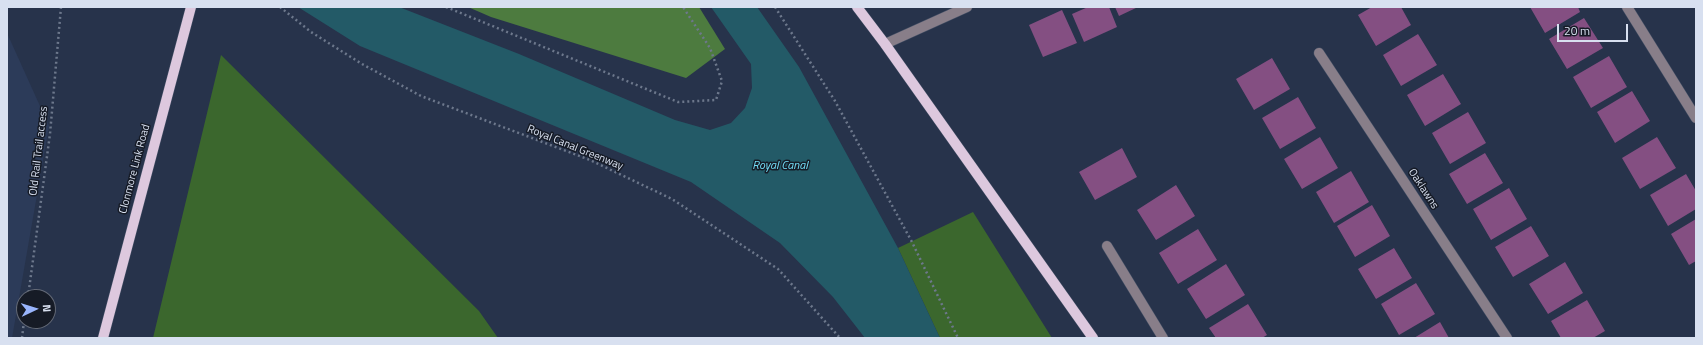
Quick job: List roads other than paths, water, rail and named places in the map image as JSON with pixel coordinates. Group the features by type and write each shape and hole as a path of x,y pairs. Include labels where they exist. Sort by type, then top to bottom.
{"main road":[{"name":"Clonmore Link Road","path":"103,338 191,7"},
{"path":"857,7 885,44 1093,338"}],"street":[{"path":"885,44 967,7"},
{"path":"1626,7 1696,118"},
{"name":"Oaklawns","path":"1319,53 1506,338"},
{"path":"1107,246 1163,338"}],"water":[{"name":"Royal Canal","path":"298,7 399,7 519,54 675,120 710,130 731,123 745,108 752,88 751,64 711,7 757,7 799,67 898,248 940,338 865,338 833,297 780,243 691,182 360,46"}]}
